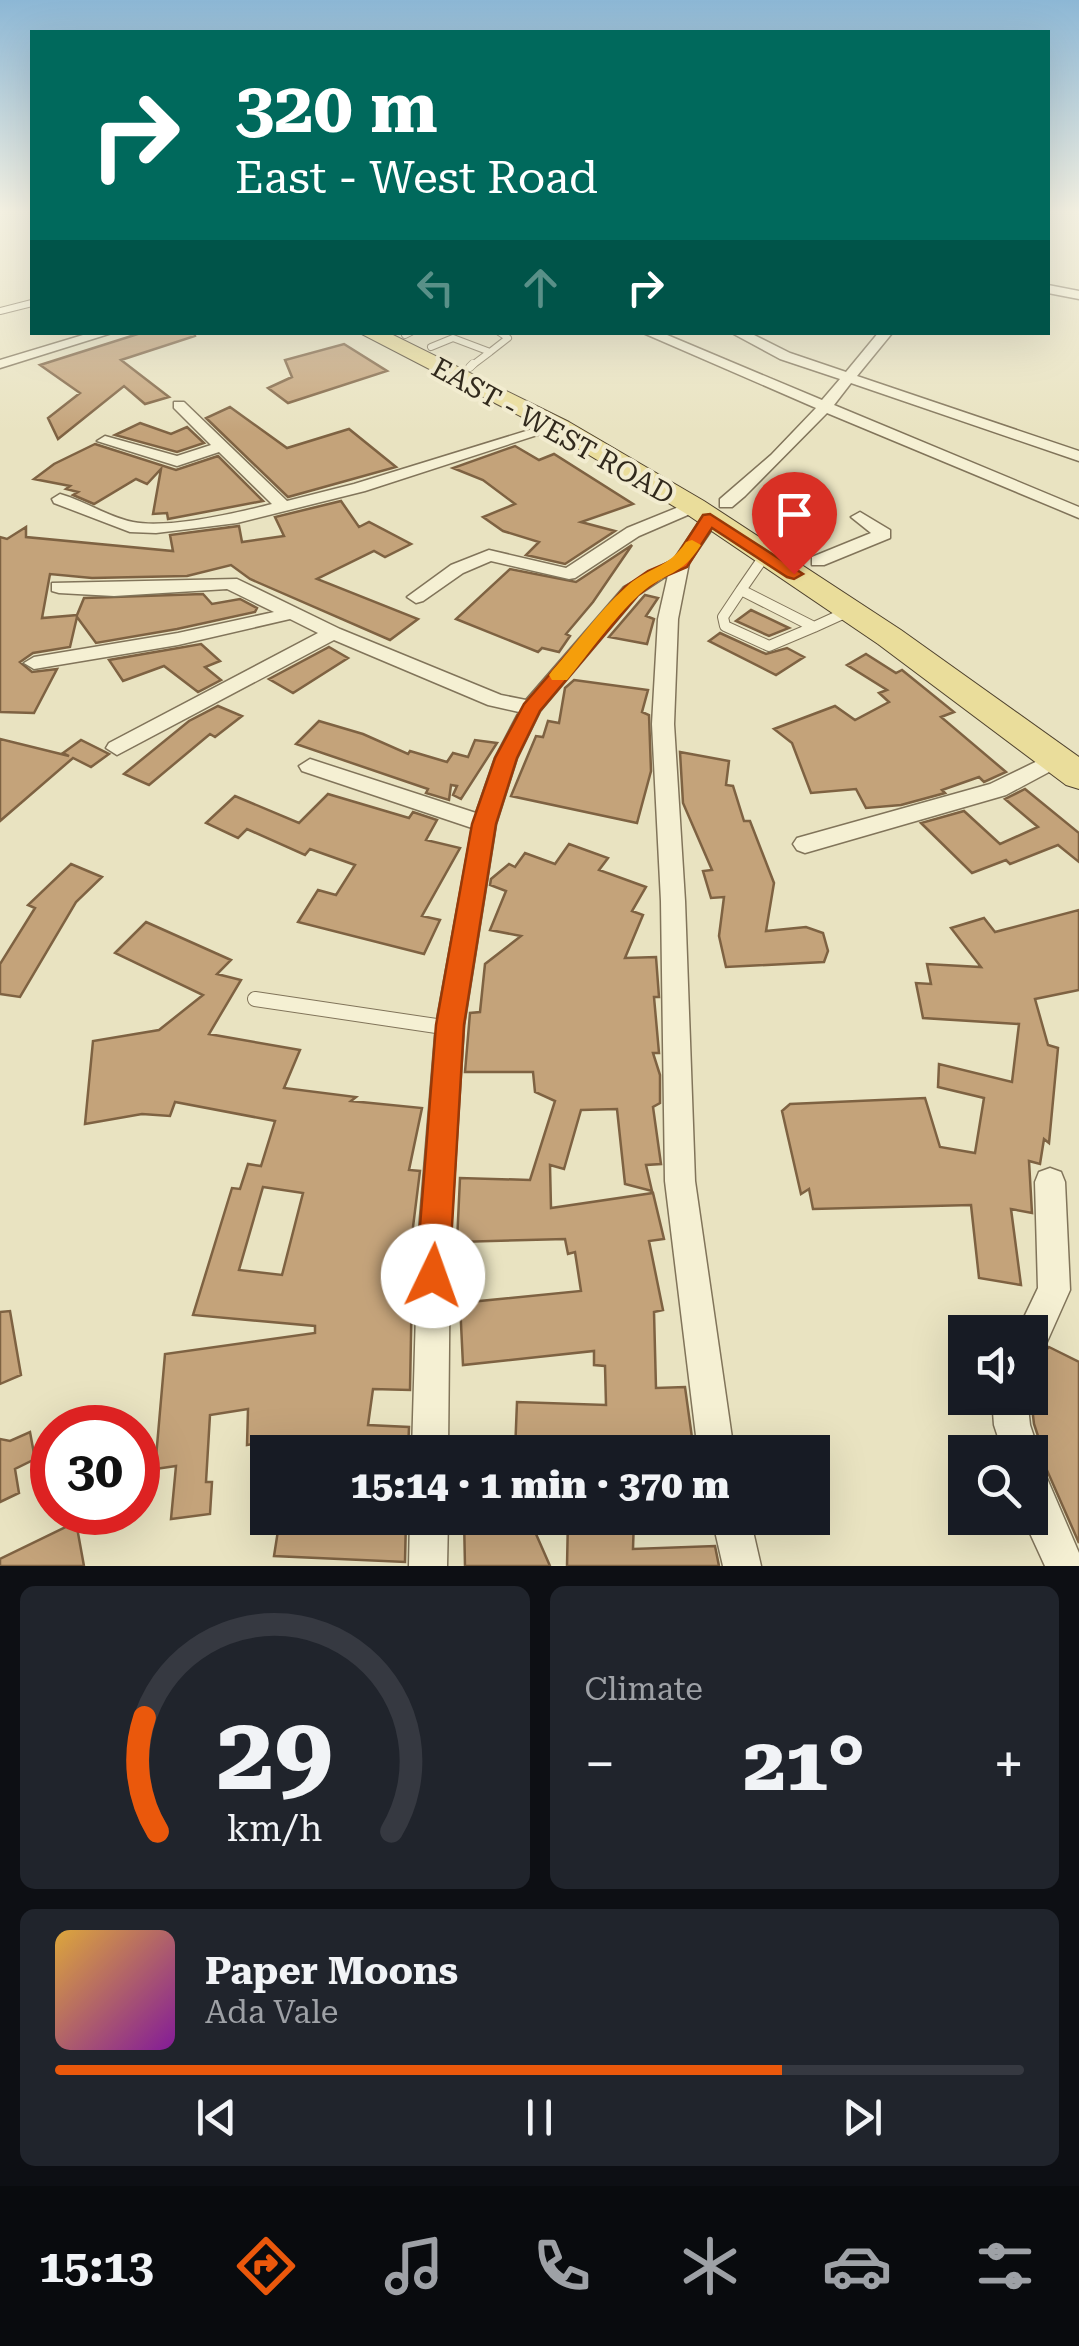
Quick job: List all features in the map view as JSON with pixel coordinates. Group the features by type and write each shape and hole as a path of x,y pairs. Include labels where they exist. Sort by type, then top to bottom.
{"main road":[{"name":"EAST - WEST ROAD","path":"374,335 557,426 709,509 818,561 880,600 1071,760"},
{"name":"EAST - WEST ROAD","path":"420,337 480,360 709,509 766,555 1071,760"}],"street":[{"path":"1050,290 1079,295"},
{"path":"0,364 99,335"},
{"path":"654,335 1079,513"},
{"path":"740,335 846,377 1079,456"},
{"path":"416,598 456,570 489,554 560,574 576,572 632,532 709,509 761,474 825,407 884,335"},
{"path":"179,405 284,506"},
{"path":"60,499 96,511 116,524 156,528 237,518 359,488 557,426"},
{"path":"105,441 177,461 223,446"},
{"path":"709,509 680,564 668,619 662,724 674,901 680,1181 714,1435"},
{"path":"818,561 884,534 860,517"},
{"path":"430,1435 434,1242 450,1028 484,824 506,758 531,708 632,591 654,574 680,564"},
{"path":"59,587 114,590 221,582 495,700 531,708"},
{"path":"34,664 178,639 288,614"},
{"path":"117,748 219,692 269,670 332,632"},
{"path":"804,844 998,790 1071,760"},
{"path":"310,766 484,824"},
{"path":"1042,1315 1054,1290 1050,1182"},
{"path":"1048,1529 1065,1566"},
{"path":"428,1566 429,1535"},
{"path":"735,1535 742,1566"}],"lane":[{"path":"0,311 30,304"},
{"path":"480,360 508,338 504,335"},
{"path":"766,555 722,617 725,626 769,646 850,610"},
{"path":"741,590 814,627"},
{"path":"254,999 450,1028"}],"building":[{"path":"135,335 195,336 121,360 169,397 145,404 124,386 58,439 48,418 80,393 40,365"},
{"path":"344,344 387,371 288,403 268,388 292,377 285,360"},
{"path":"230,407 287,448 349,429 396,467 288,497 206,418"},
{"path":"140,423 171,434 187,427 204,443 177,452 115,435"},
{"path":"95,444 176,470 218,456 263,501 168,519 167,513 153,514 161,469 147,484 136,479 94,504 73,495 78,492 66,489 70,486 34,479 54,464"},
{"path":"515,446 539,460 554,454 633,504 581,522 615,531 565,564 526,555 539,542 503,531 483,517 515,504 483,480 453,468"},
{"path":"341,501 359,527 369,522 411,544 385,557 374,551 317,579 418,619 390,640 250,579 231,565 187,576 92,578 50,574 42,618 77,615 84,598 203,594 212,604 240,599 257,608 255,612 177,629 96,643 77,617 70,647 33,653 20,662 32,672 57,669 34,713 0,712 0,537 7,539 26,527 26,537 173,551 170,535 239,526 242,542 284,536 275,517"},
{"path":"632,545 566,634 570,636 559,652 542,648 538,652 456,619 510,569 576,582"},
{"path":"645,595 658,598 646,616 654,619 647,644 609,637"},
{"path":"751,610 789,628 769,636 736,621"},
{"path":"720,633 766,654 787,648 804,657 776,675 709,641"},
{"path":"201,644 220,661 205,667 221,680 198,692 164,666 123,681 109,660"},
{"path":"329,647 348,658 293,693 269,679"},
{"path":"866,654 896,673 902,670 954,712 941,717 1006,772 984,782 979,777 942,790 945,793 901,805 866,808 856,789 811,793 792,743 774,729 835,706 855,720 889,702 879,693 887,690 847,665"},
{"path":"574,680 648,690 642,712 649,715 651,771 637,823 511,796 536,736 543,737 548,721 559,723 565,688"},
{"path":"218,706 242,716 215,737 210,734 149,785 124,774 189,721"},
{"path":"319,721 363,734 408,754 410,751 447,762 453,753 468,757 475,740 497,743 461,799 453,795 457,786 451,785 449,800 426,793 428,789 296,744"},
{"path":"0,739 69,756 63,753 81,740 109,754 91,767 73,758 0,821"},
{"path":"680,752 729,761 726,785 733,786 744,821 750,821 774,883 766,931 806,927 823,933 828,951 824,962 726,967 719,936 724,897 711,898 703,871 712,870 683,803"},
{"path":"1025,789 1079,833 1079,862 1058,845 1010,864 1006,860 972,873 921,823 964,811 1000,844 1038,827 1005,799"},
{"path":"328,794 409,818 413,812 437,820 426,840 460,848 422,916 440,920 424,954 298,922 318,890 336,895 355,865 310,849 305,855 247,829 238,838 206,823 235,796 299,823"},
{"path":"569,844 608,858 599,870 646,887 632,911 643,915 625,958 656,957 659,997 654,997 659,1053 653,1053 660,1075 660,1103 653,1107 661,1164 646,1165 652,1191 625,1184 617,1109 581,1110 564,1169 550,1165 551,1208 653,1193 664,1239 649,1241 663,1310 654,1312 656,1388 685,1387 692,1435 516,1435 517,1402 606,1405 605,1366 594,1365 594,1351 463,1365 460,1303 581,1291 575,1252 568,1254 565,1239 457,1242 460,1178 530,1180 555,1101 535,1092 533,1072 465,1072 470,1013 480,1012 485,964 521,936 490,930 506,891 490,885 491,879 509,864 515,867 525,853 555,864"},
{"path":"71,864 102,877 76,902 20,997 0,994 0,964 35,908 28,905"},
{"path":"1079,910 1079,990 1035,999 1048,1045 1058,1048 1049,1143 1044,1139 1040,1164 1029,1161 1032,1213 1011,1209 1021,1285 979,1278 971,1205 813,1209 809,1189 801,1194 782,1111 790,1104 925,1098 940,1147 975,1153 984,1098 938,1087 939,1064 1012,1082 1019,1024 923,1018 916,983 931,984 927,964 981,967 951,928 984,918 995,932"},
{"path":"146,922 231,960 217,974 241,980 209,1034 300,1050 284,1088 356,1097 351,1101 422,1108 409,1170 420,1171 413,1227 410,1390 373,1389 368,1425 409,1427 409,1435 250,1435 247,1445 248,1409 210,1415 206,1482 212,1482 210,1514 171,1519 176,1466 160,1468 165,1354 315,1333 315,1326 193,1315 232,1188 240,1189 248,1164 261,1166 275,1121 175,1102 170,1116 142,1114 85,1124 93,1041 159,1030 203,995 115,953","holes":["263,1187 303,1193 282,1275 239,1270"]},
{"path":"10,1311 21,1375 0,1384 0,1312"},
{"path":"1048,1348 1079,1362 1079,1543 1048,1473 1048,1435 1038,1435 1034,1424 1033,1415 1048,1415"},
{"path":"30,1432 30,1462 15,1469 19,1493 0,1502 0,1439 10,1441"},
{"path":"49,1535 78,1535 84,1566 0,1566 0,1559"},
{"path":"277,1535 406,1535 405,1562 274,1556"},
{"path":"464,1535 536,1535 550,1566 465,1566"},
{"path":"568,1535 633,1535 633,1549 715,1546 719,1566 567,1566"}],"slow traffic":[{"path":"559,675 632,591 654,574 680,564 692,545"}],"route":[{"path":"433,1276 450,1025 484,824 518,733 531,708 632,591 654,574 680,564 710,519 794,574"}]}
